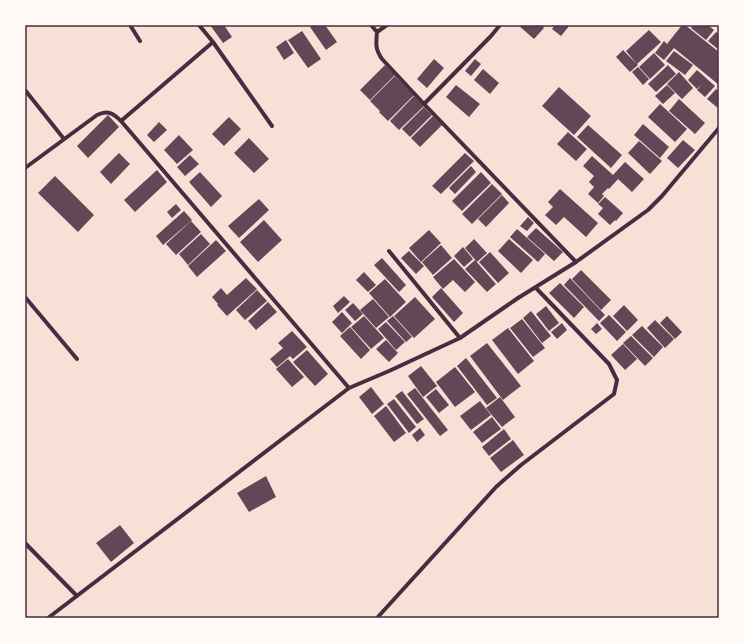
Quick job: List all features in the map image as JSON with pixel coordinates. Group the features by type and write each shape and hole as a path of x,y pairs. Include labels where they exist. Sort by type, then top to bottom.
{"street":[{"path":"130,25 140,41"},
{"path":"199,25 213,42 272,126"},
{"path":"371,25 378,32"},
{"path":"387,25 378,32 376,47 382,59 576,262"},
{"path":"424,104 500,25"},
{"path":"121,121 213,42"},
{"path":"25,90 64,139"},
{"path":"25,168 97,115 104,112 112,114 121,121 349,388"},
{"path":"48,618 349,388 389,372 460,338 518,298 576,262 648,210 662,196 719,128"},
{"path":"389,251 460,338"},
{"path":"377,618 496,487 521,465 614,394 617,380 609,364 536,288"},
{"path":"25,297 77,359"},
{"path":"25,543 77,596"}],"building":[{"path":"210,25 224,25 232,37 223,43"},
{"path":"314,25 325,25 337,42 326,50 310,27"},
{"path":"518,25 544,25 544,28 534,39"},
{"path":"555,25 570,25 561,36 552,29"},
{"path":"682,25 685,25 719,52 719,85 674,48 664,60 655,53 664,41 667,44"},
{"path":"693,25 708,25 714,30 706,40 691,28"},
{"path":"649,30 661,42 637,64 626,51"},
{"path":"302,31 321,59 308,68 288,40"},
{"path":"716,32 719,34 719,50 708,41"},
{"path":"286,40 294,53 284,60 276,47"},
{"path":"623,50 638,65 630,72 616,57"},
{"path":"674,51 693,65 685,75 666,61"},
{"path":"654,53 665,65 650,79 639,67"},
{"path":"434,59 444,68 427,88 417,79"},
{"path":"475,59 481,64 471,76 465,71"},
{"path":"385,65 395,75 370,100 360,90"},
{"path":"668,65 676,74 656,92 648,84"},
{"path":"638,67 649,79 643,85 632,72"},
{"path":"483,69 499,83 490,94 474,80"},
{"path":"697,70 715,86 705,97 697,90 702,84 697,89 688,80"},
{"path":"679,72 693,88 682,99 667,84"},
{"path":"395,76 405,86 380,111 370,101"},
{"path":"456,85 480,104 469,117 446,97"},
{"path":"667,85 675,93 663,104 655,96"},
{"path":"405,86 414,95 388,121 379,112"},
{"path":"559,87 591,116 574,135 542,106"},
{"path":"716,89 719,91 719,109 707,99"},
{"path":"414,96 424,106 399,130 390,121"},
{"path":"679,99 705,123 695,134 669,111"},
{"path":"660,104 687,129 675,142 648,117"},
{"path":"424,107 432,115 410,137 402,129"},
{"path":"108,115 119,127 88,158 77,146"},
{"path":"433,116 442,125 420,147 411,138"},
{"path":"229,117 241,129 224,146 212,134"},
{"path":"159,122 167,130 154,142 147,135"},
{"path":"643,124 669,147 660,158 634,135"},
{"path":"588,125 622,155 611,168 577,137"},
{"path":"568,132 587,149 576,161 557,144"},
{"path":"179,135 193,150 177,164 164,150"},
{"path":"249,138 269,159 254,173 234,153"},
{"path":"683,140 695,150 678,168 667,158"},
{"path":"639,141 662,161 650,174 628,153"},
{"path":"119,153 130,164 111,184 100,172"},
{"path":"465,153 474,161 441,194 432,186"},
{"path":"190,155 199,164 185,176 177,167"},
{"path":"592,156 613,175 625,162 644,179 632,192 618,179 602,194 604,196 598,203 588,194 594,187 589,182 594,176 583,166"},
{"path":"471,166 476,172 455,194 449,188"},
{"path":"157,170 167,182 135,212 124,200"},
{"path":"200,172 222,196 211,207 189,182"},
{"path":"481,172 491,183 462,211 452,201"},
{"path":"55,176 94,215 78,232 38,193"},
{"path":"492,184 502,194 472,224 462,214"},
{"path":"560,189 598,223 586,237 564,217 556,225 545,215 553,207 548,202"},
{"path":"502,195 509,203 486,227 478,219"},
{"path":"605,197 623,213 610,225 598,214 603,208 598,204"},
{"path":"259,199 269,210 239,238 228,226"},
{"path":"176,204 181,210 172,218 167,212"},
{"path":"184,211 192,220 163,245 156,236"},
{"path":"528,217 534,223 527,231 520,226"},
{"path":"264,220 282,240 258,262 240,242"},
{"path":"191,221 201,232 176,255 166,244"},
{"path":"536,228 563,252 554,261 527,237"},
{"path":"517,229 545,254 538,262 510,237"},
{"path":"429,230 441,243 421,262 409,248"},
{"path":"201,234 210,244 188,265 179,254"},
{"path":"474,239 487,253 477,262 465,248"},
{"path":"509,239 533,260 521,273 498,251"},
{"path":"216,240 226,251 197,277 188,266"},
{"path":"441,245 452,258 433,275 422,262"},
{"path":"463,247 473,259 464,267 454,256"},
{"path":"409,251 424,266 416,274 401,258"},
{"path":"490,252 509,273 498,283 479,262"},
{"path":"382,258 406,285 399,292 374,265"},
{"path":"454,259 475,282 465,292 453,280 443,289 433,277"},
{"path":"475,260 496,284 487,292 465,269"},
{"path":"581,270 611,300 601,310 572,279"},
{"path":"364,272 376,285 368,292 356,280"},
{"path":"246,278 257,289 227,316 212,297 221,288 227,295"},
{"path":"570,278 605,315 599,321 564,285"},
{"path":"385,279 406,302 390,317 369,293"},
{"path":"560,283 584,307 574,318 549,293"},
{"path":"441,288 463,313 454,322 432,297"},
{"path":"257,290 267,301 245,320 236,310"},
{"path":"344,296 350,302 338,313 333,306"},
{"path":"415,297 435,319 414,338 394,316"},
{"path":"373,299 389,317 376,328 360,310"},
{"path":"268,302 277,312 256,330 248,321"},
{"path":"353,303 363,314 355,321 345,310"},
{"path":"624,305 638,320 627,331 613,316"},
{"path":"546,306 559,323 549,331 536,314"},
{"path":"531,311 551,336 542,343 523,318"},
{"path":"342,312 352,323 342,333 332,322"},
{"path":"609,315 626,332 617,341 600,323"},
{"path":"364,316 384,338 371,349 351,327"},
{"path":"393,316 412,337 406,342 387,321"},
{"path":"667,316 682,332 675,339 660,323"},
{"path":"522,319 545,348 533,357 510,328"},
{"path":"655,320 674,339 665,348 647,328"},
{"path":"386,322 405,342 396,350 378,329"},
{"path":"562,323 567,330 557,339 551,332"},
{"path":"597,323 602,329 596,334 591,329"},
{"path":"642,326 663,347 654,357 632,335"},
{"path":"350,327 370,350 361,359 340,336"},
{"path":"508,328 534,361 518,374 492,340"},
{"path":"292,331 307,347 293,359 290,356 277,367 270,359 283,348 278,343"},
{"path":"631,336 653,358 645,366 623,343"},
{"path":"386,340 398,353 389,362 376,349"},
{"path":"487,343 521,386 503,400 470,356"},
{"path":"623,344 637,359 625,370 611,355"},
{"path":"307,350 328,374 315,386 293,362"},
{"path":"466,358 497,398 487,405 457,366"},
{"path":"288,359 304,377 292,387 276,369"},
{"path":"421,366 437,386 423,397 408,376"},
{"path":"455,367 475,392 455,407 436,382"},
{"path":"371,387 384,404 372,414 359,397"},
{"path":"415,388 448,430 440,436 407,394"},
{"path":"436,389 449,405 439,413 426,397"},
{"path":"402,391 424,419 417,424 395,396"},
{"path":"500,397 515,417 502,427 486,408"},
{"path":"394,399 416,427 409,433 387,404"},
{"path":"480,401 491,415 471,430 460,416"},
{"path":"386,406 406,433 394,442 374,416"},
{"path":"492,417 501,429 482,443 473,432"},
{"path":"420,428 425,435 417,442 412,435"},
{"path":"504,429 511,439 489,456 482,447"},
{"path":"513,440 524,455 501,472 490,458"},
{"path":"266,476 276,497 249,512 237,493"},
{"path":"120,525 134,543 111,562 96,543"}]}
